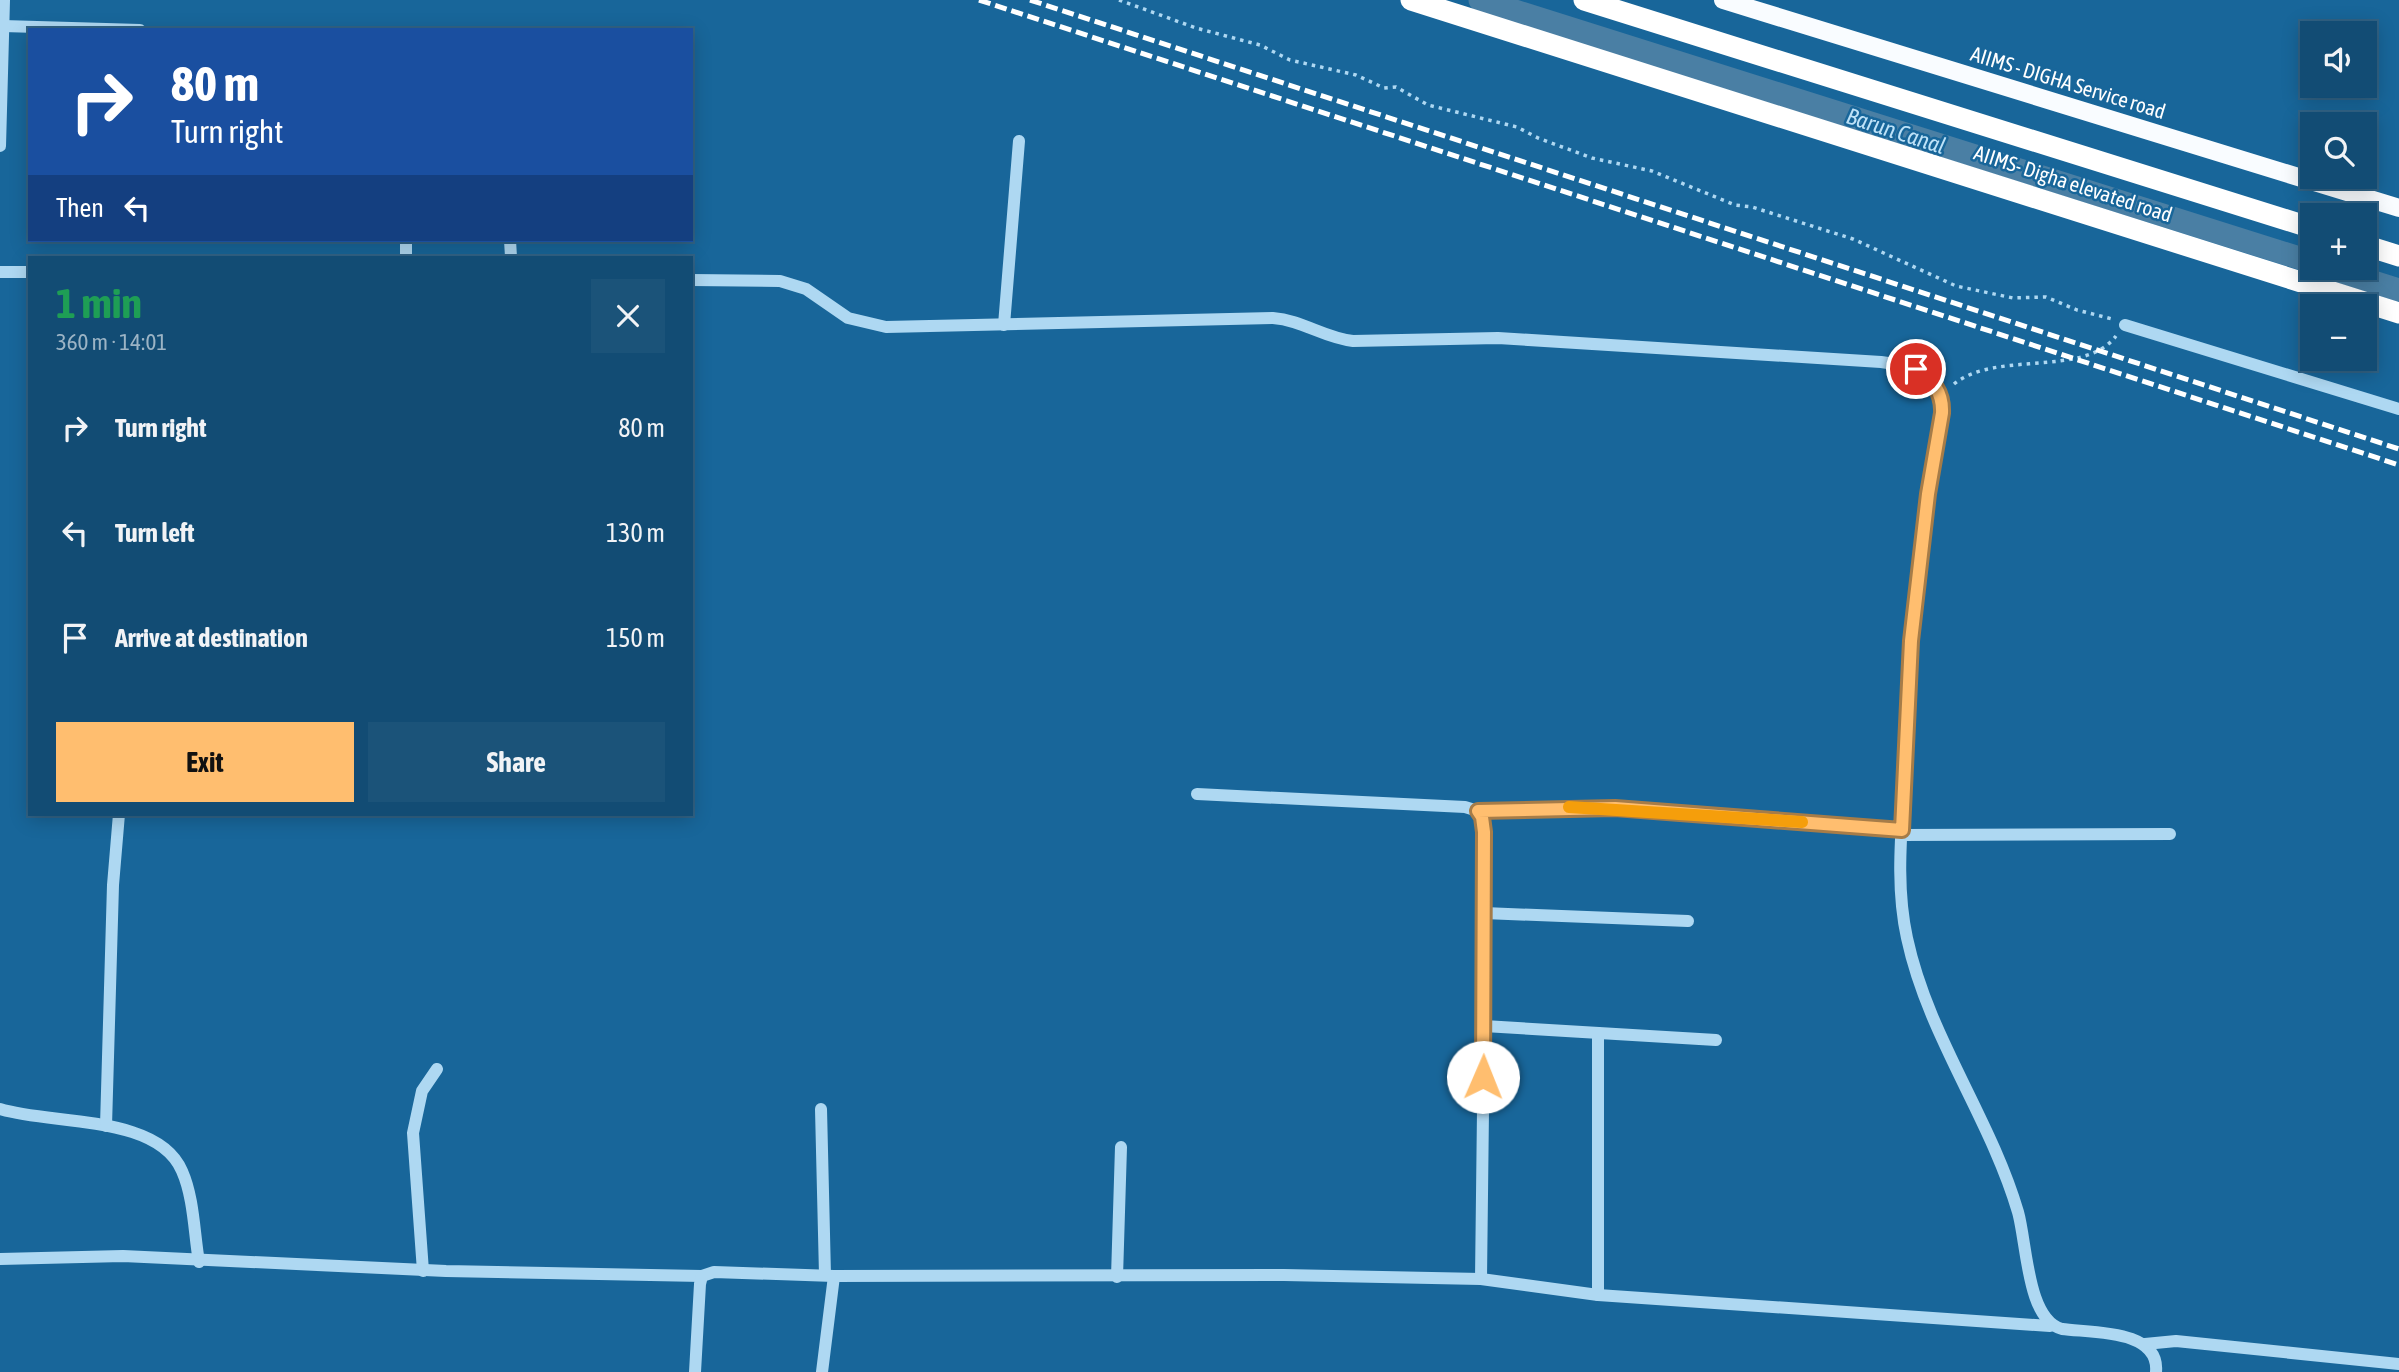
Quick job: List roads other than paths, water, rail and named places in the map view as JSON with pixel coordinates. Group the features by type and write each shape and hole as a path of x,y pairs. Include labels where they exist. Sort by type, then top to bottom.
{"highway":[{"name":"AIIMS- Digha elevated road","path":"1411,0 2399,313"},
{"name":"AIIMS- Digha elevated road","path":"1584,0 2300,224"},
{"path":"2377,249 2399,256"}],"main road":[{"name":"AIIMS - DIGHA Service road","path":"1723,0 2399,208"}],"street":[{"path":"0,146 4,0"},
{"path":"3,26 72,28"},
{"path":"1003,325 1019,141"},
{"path":"0,272 28,272"},
{"path":"693,279 780,281 806,289 848,318 886,327 1273,318 1288,319 1339,340 1498,338 1881,362 1916,369 1927,375 1943,400 1911,641 1899,877 1907,942 1930,1011 1958,1078 1993,1144 2018,1213 2035,1295 2042,1316 2050,1326"},
{"path":"2125,325 2399,409"},
{"path":"1197,794 1465,807 1478,811 1615,808 1902,832 2170,834"},
{"path":"1478,811 1484,824 1481,1279"},
{"path":"106,1126 111,926 119,816"},
{"path":"1484,913 1688,921"},
{"path":"1484,1026 1716,1040"},
{"path":"1598,1033 1598,1295"},
{"path":"423,1270 413,1133 422,1091 437,1069"},
{"path":"0,1109 106,1126 163,1145 174,1156 183,1172 199,1262"},
{"path":"821,1109 830,1275 822,1372"},
{"path":"1117,1277 1121,1147"},
{"path":"0,1259 123,1256 199,1262 423,1270 702,1276 715,1272 1117,1277 1284,1275 1481,1279 1598,1295 2050,1326 2125,1337 2145,1344 2176,1341 2399,1364"},
{"path":"695,1372 702,1276"},
{"path":"2145,1344 2155,1356 2156,1372"}],"waterway":[{"name":"Barun Canal","path":"1480,0 2300,258"},
{"name":"Barun Canal","path":"2367,280 2399,290"}],"railway":[{"path":"979,0 2399,465"},
{"path":"1030,0 2399,449"}]}
